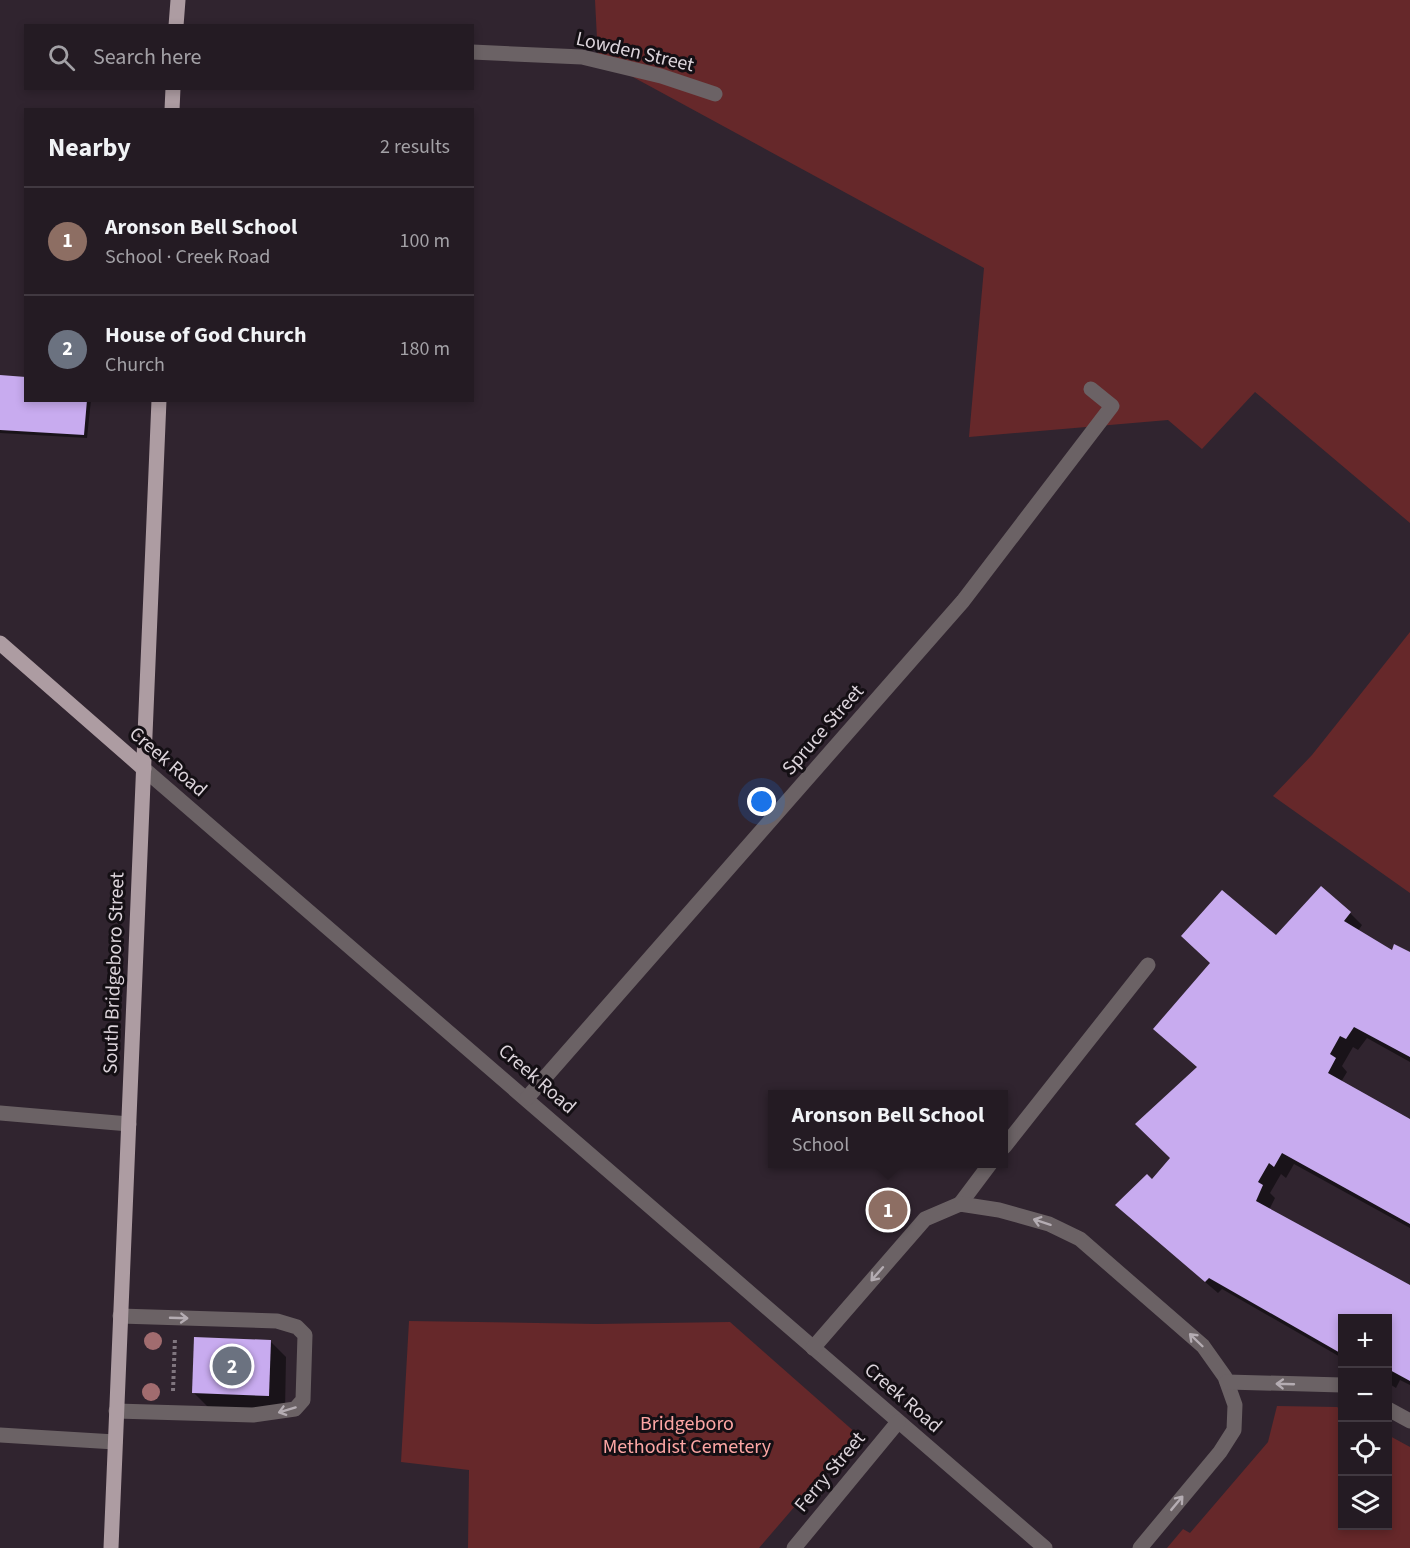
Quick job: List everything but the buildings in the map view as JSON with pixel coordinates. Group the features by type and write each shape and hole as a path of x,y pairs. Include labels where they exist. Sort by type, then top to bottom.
{"main road":[{"path":"176,24 178,0"},
{"path":"172,108 173,90"},
{"name":"South Bridgeboro Street","path":"111,1548 159,402"},
{"name":"Creek Road","path":"0,643 144,769"}],"street":[{"name":"Lowden Street","path":"474,52 582,57 661,76 715,94"},
{"name":"Spruce Street","path":"527,1098 963,601 1112,406 1091,389"},
{"name":"Creek Road","path":"144,769 1045,1548"},
{"path":"1008,1142 1148,965"},
{"path":"0,1113 129,1124"},
{"path":"813,1348 925,1219 960,1204 987,1168"},
{"path":"960,1204 999,1210 1029,1218 1080,1239 1203,1346 1227,1382 1235,1405 1234,1430 1220,1452 1140,1548"},
{"path":"116,1411 253,1415 295,1409 303,1400 305,1335 297,1327 277,1321 120,1316"},
{"path":"1227,1382 1338,1385"},
{"path":"1392,1411 1410,1421"},
{"name":"Ferry Street","path":"794,1548 898,1422"},
{"path":"0,1435 115,1442"}],"path":[{"path":"172,1412 176,1317"}],"green space":[{"path":"595,0 1410,0 1410,523 1255,392 1202,449 1168,420 969,437 984,268 598,58"},
{"path":"1410,632 1410,893 1273,796 1312,755"},
{"name":"Bridgeboro Methodist Cemetery","path":"409,1321 596,1324 730,1322 857,1434 759,1548 468,1548 469,1470 401,1462"},
{"path":"1277,1406 1338,1408 1338,1530 1392,1530 1392,1437 1410,1447 1410,1548 1167,1548 1183,1529 1190,1533 1268,1442"}],"place":[{"name":"Aronson Bell School","path":"888,1210"},
{"name":"House of God Church","path":"232,1366"}]}
